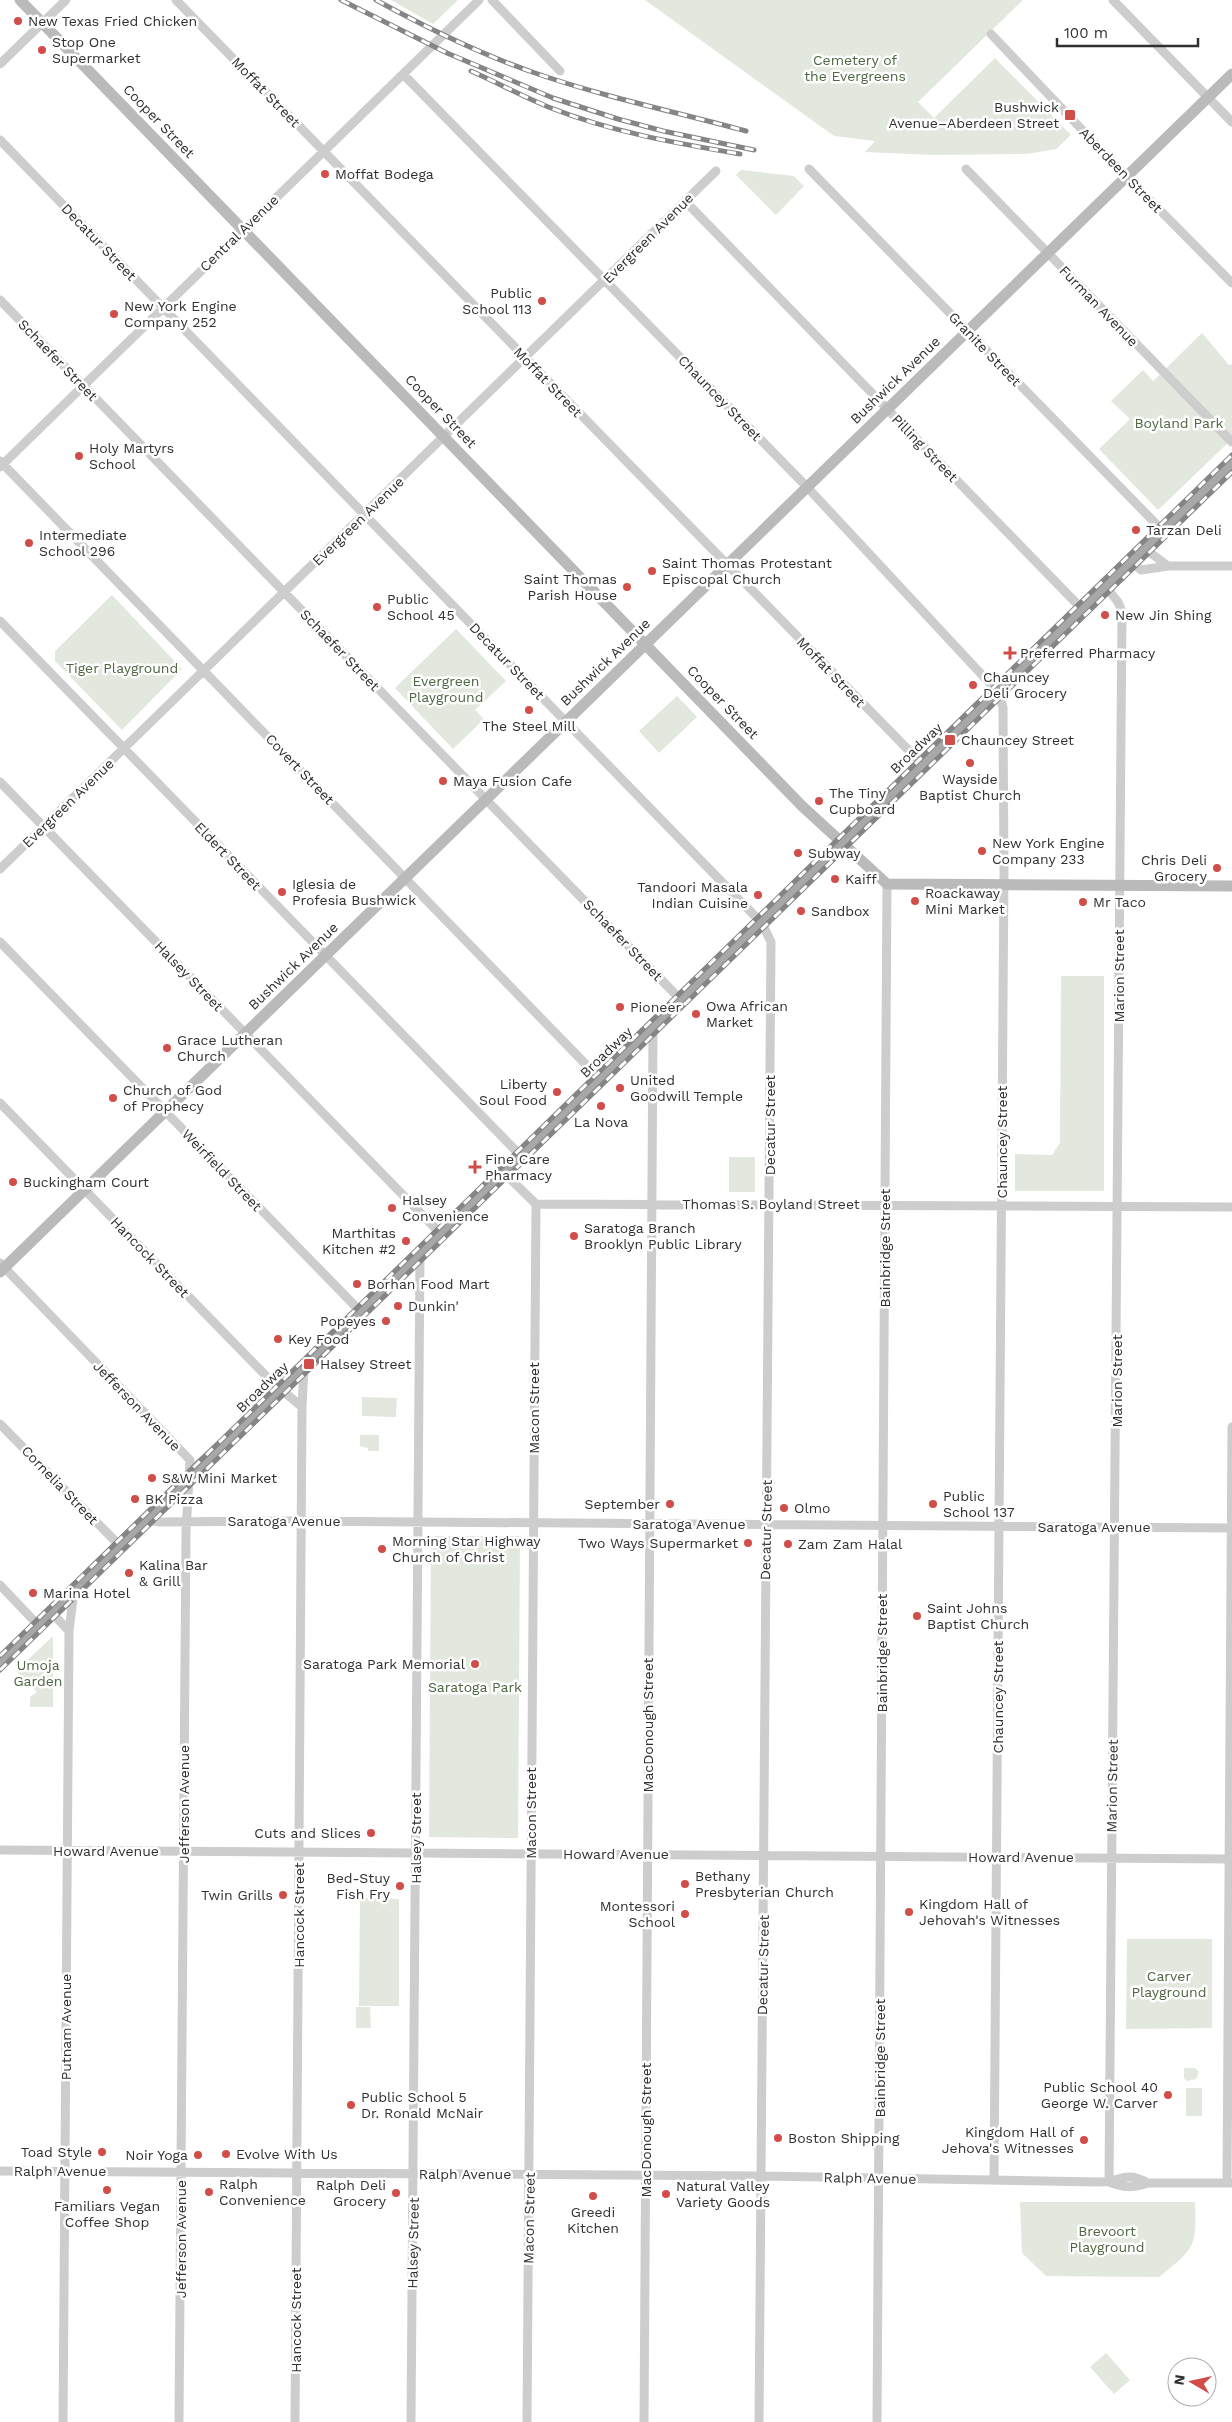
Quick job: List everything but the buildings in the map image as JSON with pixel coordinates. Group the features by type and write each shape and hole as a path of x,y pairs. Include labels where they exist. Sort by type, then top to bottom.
{"main road":[{"name":"Cooper Street","path":"20,0 646,643 802,806 888,884"},
{"name":"Bushwick Avenue","path":"2,1268 165,1112 1232,74"},
{"name":"Broadway","path":"0,1664 190,1476 282,1390 503,1172 762,923 921,763 1232,462"},
{"path":"888,884 1232,886"}],"street":[{"path":"0,64 66,0"},
{"name":"Moffat Street","path":"176,0 921,763"},
{"name":"Central Avenue","path":"1,464 479,0"},
{"path":"492,0 560,71"},
{"path":"1113,0 1232,122"},
{"name":"Aberdeen Street","path":"991,34 1126,176 1232,283"},
{"name":"Chauncey Street","path":"403,74 807,487 997,691 1003,707 1004,885 994,2180"},
{"name":"Decatur Street","path":"0,140 762,923 771,942 759,2422"},
{"name":"Granite Street","path":"809,169 1162,530"},
{"name":"Furman Avenue","path":"966,169 1232,442"},
{"name":"Evergreen Avenue","path":"0,870 716,171"},
{"name":"Pilling Street","path":"685,201 1081,608"},
{"name":"Schaefer Street","path":"0,300 681,1000"},
{"name":"Covert Street","path":"1,464 600,1078"},
{"path":"1144,548 1168,566"},
{"path":"1130,561 1141,570 1168,566 1232,566"},
{"name":"Marion Street","path":"1105,586 1114,596 1122,612 1116,1527 1109,2182"},
{"name":"Eldert Street","path":"0,621 520,1156"},
{"name":"Halsey Street","path":"0,782 441,1234"},
{"name":"Bainbridge Street","path":"877,2422 888,884"},
{"name":"Weirfield Street","path":"0,942 361,1312"},
{"name":"MacDonough Street","path":"644,2422 653,1028"},
{"name":"Hancock Street","path":"0,1103 282,1390 302,1408"},
{"path":"503,1172 536,1204"},
{"name":"Thomas S. Boyland Street","path":"536,1204 770,1203 1232,1207"},
{"name":"Macon Street","path":"527,2422 536,1204"},
{"name":"Halsey Street","path":"411,2422 420,1254"},
{"name":"Jefferson Avenue","path":"2,1268 190,1460 187,1522 179,2422"},
{"name":"Hancock Street","path":"295,2422 302,1408 304,1367"},
{"name":"Cornelia Street","path":"0,1424 120,1546"},
{"path":"1230,2183 1232,1427"},
{"name":"Saratoga Avenue","path":"147,1520 187,1522 533,1522 1232,1528"},
{"path":"0,1585 39,1626"},
{"name":"Putnam Avenue","path":"63,2422 69,1631 74,1592"},
{"path":"52,1613 69,1631"},
{"name":"Howard Avenue","path":"0,1850 1231,1859"},
{"name":"Ralph Avenue","path":"0,2171 760,2176 1109,2182 1121,2187 1134,2187 1148,2183 1230,2183"}],"green space":[{"path":"391,0 458,0 433,24"},
{"name":"Cemetery of the Evergreens","path":"645,0 1023,0 918,102 934,118 995,58 1071,135 1056,149 1027,154 933,155 865,152 875,141 834,136"},
{"path":"741,170 794,176 804,186 776,215 736,175"},
{"name":"Boyland Park","path":"1202,333 1229,365 1232,364 1232,439 1158,510 1099,449 1130,419 1111,401 1143,370 1153,381"},
{"name":"Tiger Playground","path":"112,595 182,669 122,730 55,661 55,651"},
{"name":"Evergreen Playground","path":"456,629 506,681 475,710 484,719 453,749 395,688"},
{"path":"677,696 697,717 659,753 639,731"},
{"path":"1061,976 1104,976 1104,1191 1015,1191 1015,1154 1052,1155 1060,1143"},
{"path":"729,1157 755,1157 755,1192 729,1192"},
{"path":"362,1397 397,1398 396,1417 362,1416"},
{"path":"360,1435 379,1435 379,1451 368,1451 368,1448 360,1446"},
{"name":"Saratoga Park","path":"431,1536 520,1536 518,1838 429,1837"},
{"name":"Umoja Garden","path":"53,1636 53,1707 30,1707 30,1697 37,1692 16,1671"},
{"path":"360,1898 399,1899 399,2006 359,2006"},
{"name":"Carver Playground","path":"1127,1939 1212,1939 1212,2028 1126,2029"},
{"path":"356,2007 370,2007 371,2028 356,2028"},
{"path":"1184,2068 1195,2068 1199,2072 1196,2079 1186,2081 1184,2078"},
{"path":"1186,2088 1202,2088 1202,2116 1186,2116"},
{"name":"Brevoort Playground","path":"1020,2202 1195,2202 1194,2239 1180,2260 1159,2277 1046,2276 1022,2253"},
{"path":"1106,2353 1130,2380 1114,2394 1090,2367"}],"railway":[{"path":"341,0 447,53 553,98 663,131 754,150"},
{"path":"376,0 454,40 494,58 535,73 614,97 746,131"},
{"path":"471,71 551,108 597,124 668,141 740,154"},
{"path":"0,1656 1232,455"},
{"path":"0,1670 1232,472"}],"place":[{"name":"New Texas Fried Chicken","path":"18,21"},
{"name":"Stop One Supermarket","path":"42,50"},
{"name":"Bushwick Avenue–Aberdeen Street","path":"1070,115"},
{"name":"Moffat Bodega","path":"325,174"},
{"name":"Public School 113","path":"542,301"},
{"name":"New York Engine Company 252","path":"114,314"},
{"name":"Holy Martyrs School","path":"79,456"},
{"name":"Tarzan Deli","path":"1136,530"},
{"name":"Intermediate School 296","path":"29,543"},
{"name":"Saint Thomas Protestant Episcopal Church","path":"652,571"},
{"name":"Saint Thomas Parish House","path":"627,587"},
{"name":"Public School 45","path":"377,607"},
{"name":"New Jin Shing","path":"1105,615"},
{"name":"Preferred Pharmacy","path":"1010,653"},
{"name":"Chauncey Deli Grocery","path":"973,685"},
{"name":"The Steel Mill","path":"529,710"},
{"name":"Chauncey Street","path":"950,740"},
{"name":"Wayside Baptist Church","path":"970,763"},
{"name":"Maya Fusion Cafe","path":"443,781"},
{"name":"The Tiny Cupboard","path":"819,801"},
{"name":"New York Engine Company 233","path":"982,851"},
{"name":"Subway","path":"798,853"},
{"name":"Chris Deli Grocery","path":"1217,868"},
{"name":"Kaiff","path":"835,879"},
{"name":"Iglesia de Profesia Bushwick","path":"282,892"},
{"name":"Tandoori Masala Indian Cuisine","path":"758,895"},
{"name":"Roackaway Mini Market","path":"915,901"},
{"name":"Mr Taco","path":"1083,902"},
{"name":"Sandbox","path":"801,911"},
{"name":"Pioneer","path":"620,1007"},
{"name":"Owa African Market","path":"696,1014"},
{"name":"Grace Lutheran Church","path":"167,1048"},
{"name":"United Goodwill Temple","path":"620,1088"},
{"name":"Liberty Soul Food","path":"557,1092"},
{"name":"Church of God of Prophecy","path":"113,1098"},
{"name":"La Nova","path":"601,1106"},
{"name":"Fine Care Pharmacy","path":"475,1167"},
{"name":"Buckingham Court","path":"13,1182"},
{"name":"Halsey Convenience","path":"392,1208"},
{"name":"Saratoga Branch Brooklyn Public Library","path":"574,1236"},
{"name":"Marthitas Kitchen #2","path":"406,1241"},
{"name":"Borhan Food Mart","path":"357,1284"},
{"name":"Dunkin'","path":"398,1306"},
{"name":"Popeyes","path":"386,1321"},
{"name":"Key Food","path":"278,1339"},
{"name":"Halsey Street","path":"309,1364"},
{"name":"S&W Mini Market","path":"152,1478"},
{"name":"BK Pizza","path":"135,1499"},
{"name":"September","path":"670,1504"},
{"name":"Public School 137","path":"933,1504"},
{"name":"Olmo","path":"784,1508"},
{"name":"Two Ways Supermarket","path":"748,1543"},
{"name":"Zam Zam Halal","path":"788,1544"},
{"name":"Morning Star Highway Church of Christ","path":"382,1549"},
{"name":"Kalina Bar & Grill","path":"129,1573"},
{"name":"Marina Hotel","path":"33,1593"},
{"name":"Saint Johns Baptist Church","path":"917,1616"},
{"name":"Saratoga Park Memorial","path":"475,1664"},
{"name":"Cuts and Slices","path":"371,1833"},
{"name":"Bethany Presbyterian Church","path":"685,1884"},
{"name":"Bed-Stuy Fish Fry","path":"400,1886"},
{"name":"Twin Grills","path":"283,1895"},
{"name":"Kingdom Hall of Jehovah's Witnesses","path":"909,1912"},
{"name":"Montessori School","path":"685,1914"},
{"name":"Public School 40 George W. Carver","path":"1168,2095"},
{"name":"Public School 5 Dr. Ronald McNair","path":"351,2105"},
{"name":"Boston Shipping","path":"778,2138"},
{"name":"Kingdom Hall of Jehova's Witnesses","path":"1084,2140"},
{"name":"Toad Style","path":"102,2152"},
{"name":"Evolve With Us","path":"226,2154"},
{"name":"Noir Yoga","path":"198,2155"},
{"name":"Familiars Vegan Coffee Shop","path":"107,2190"},
{"name":"Ralph Convenience","path":"209,2192"},
{"name":"Ralph Deli Grocery","path":"396,2193"},
{"name":"Natural Valley Variety Goods","path":"666,2194"},
{"name":"Greedi Kitchen","path":"593,2196"}]}
